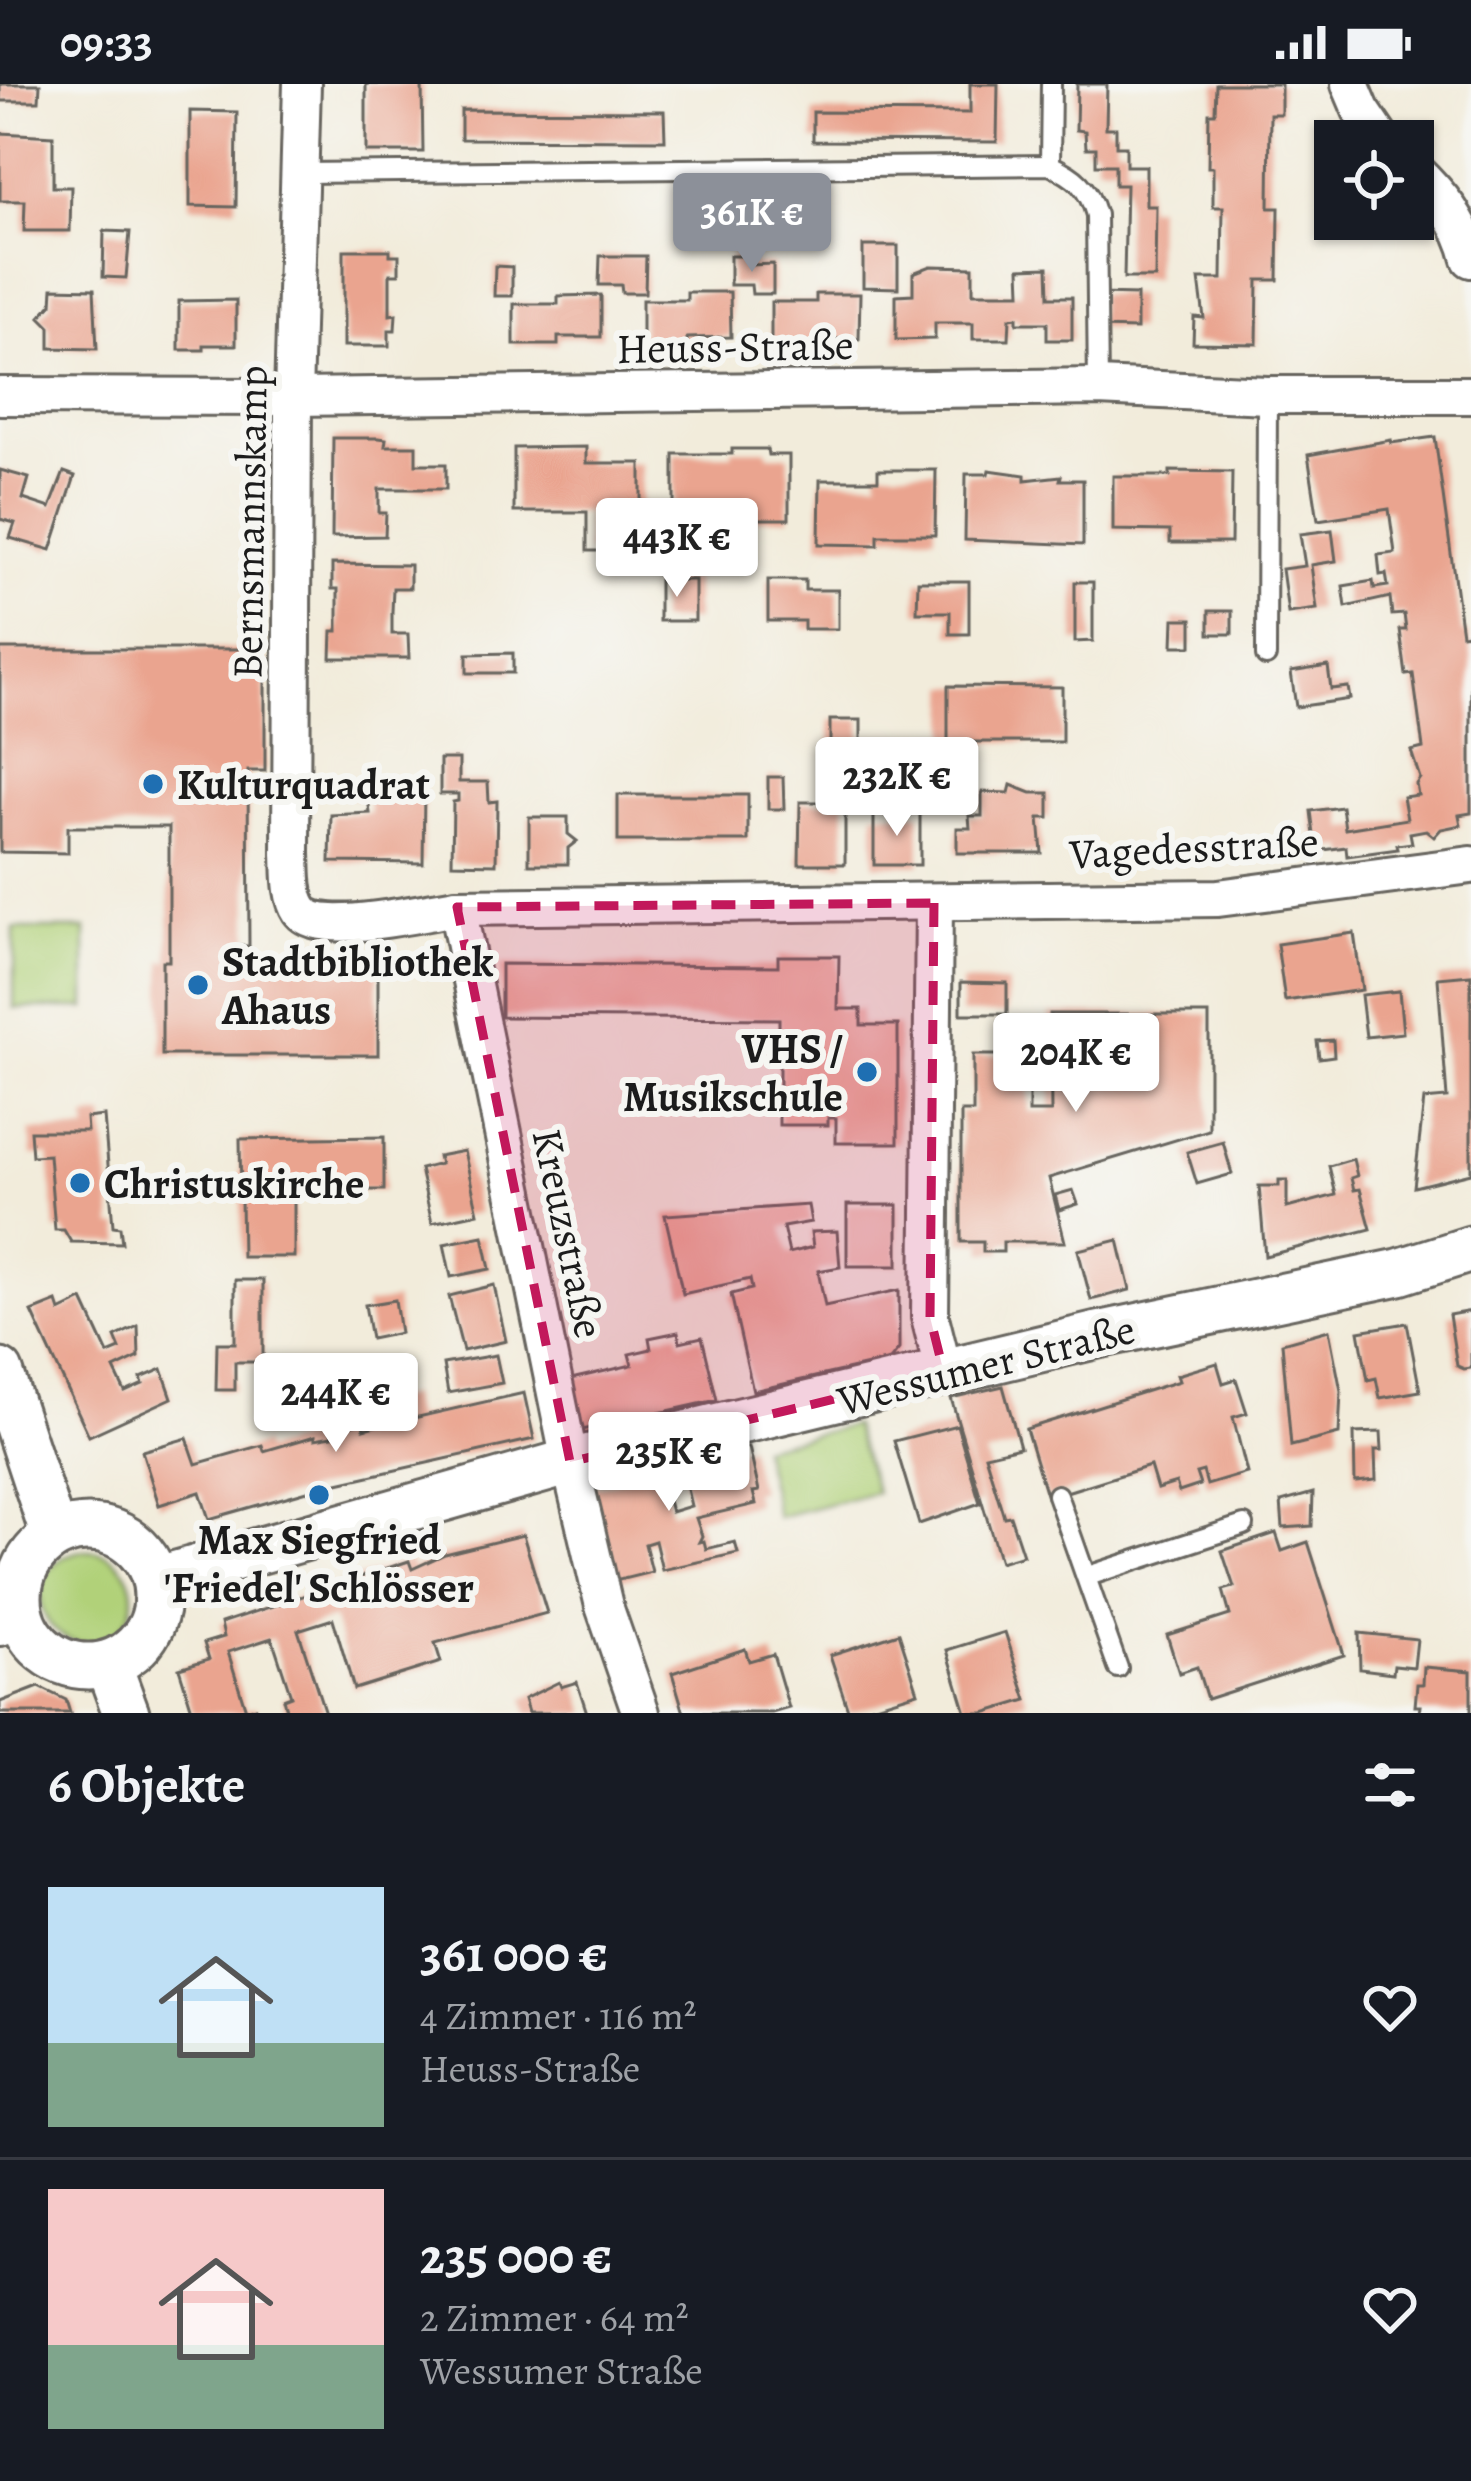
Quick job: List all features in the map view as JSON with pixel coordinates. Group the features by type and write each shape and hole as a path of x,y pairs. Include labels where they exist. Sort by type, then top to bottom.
{"street":[{"name":"Bernsmannskamp","path":"302,84 293,397 293,886 299,909 308,917 346,923"},
{"path":"1350,84 1368,120"},
{"path":"1457,187 1471,259"},
{"name":"Heuss-Straße","path":"0,396 1098,387 1267,395 1471,395"},
{"name":"Vagedesstraße","path":"346,923 457,907 1218,898 1471,865"},
{"path":"934,903 930,1317 944,1373"},
{"name":"Kreuzstraße","path":"457,907 570,1462 604,1606 641,1713"},
{"name":"Wessumer Straße","path":"156,1580 570,1462 1098,1335 1399,1272 1471,1250"},
{"path":"0,1372 55,1536"},
{"path":"74,1528 116,1533 134,1544 156,1580 157,1607 148,1632 131,1652 108,1664 65,1663 11,1623 22,1572 35,1551 74,1528"},
{"path":"108,1664 126,1713"}],"lane":[{"path":"1050,165 1051,84"},
{"path":"302,173 1050,165 1075,177 1090,194 1096,215 1098,387"},
{"path":"1266,656 1267,395"},
{"path":"1057,1495 1118,1668"},
{"path":"1088,1576 1244,1525"}],"highlighted area":[{"path":"934,903 930,1317 944,1373 570,1462 457,907"}],"green space":[{"path":"14,929 86,929 86,1008 14,1008"},
{"path":"853,1425 876,1492 777,1517 761,1447"},
{"path":"87,1551 120,1564 133,1597 120,1630 87,1643 54,1630 41,1597 54,1564"}],"building":[{"path":"0,84 40,84 39,101 0,101"},
{"path":"366,84 422,84 423,152 366,152"},
{"path":"970,84 998,84 997,142 813,141 813,112 970,113"},
{"path":"1077,84 1107,84 1106,128 1116,128 1116,146 1126,146 1126,166 1146,166 1146,206 1156,206 1155,278 1124,278 1126,185 1115,185 1115,165 1096,165 1096,148 1086,148 1085,131 1076,130"},
{"path":"1216,84 1281,84 1281,114 1270,114 1269,208 1279,208 1278,280 1258,280 1257,344 1193,343 1194,317 1204,318 1199,279 1222,279 1223,207 1213,207 1213,167 1208,167 1209,113 1215,113"},
{"path":"461,110 664,111 665,140 461,139"},
{"path":"190,111 237,112 236,207 190,206"},
{"path":"0,133 53,136 53,187 71,187 70,231 24,231 25,201 0,201"},
{"path":"104,231 130,232 126,278 103,277"},
{"path":"863,246 898,246 898,288 863,287"},
{"path":"344,250 390,250 390,255 399,255 399,274 390,274 390,315 396,314 389,346 344,346"},
{"path":"600,256 646,256 645,293 622,293 621,285 599,285"},
{"path":"730,256 752,256 751,265 773,264 773,294 752,294 751,285 730,285"},
{"path":"495,266 512,267 512,296 494,296"},
{"path":"931,266 973,267 973,293 1021,293 1020,268 1048,267 1049,297 1072,297 1072,340 1047,340 1047,323 1017,323 1017,317 1010,318 1009,339 973,339 973,323 935,323 935,339 896,340 896,295 913,294 913,273"},
{"path":"53,288 94,289 97,349 50,348 50,327 40,317 52,304"},
{"path":"687,292 730,292 731,337 642,346 642,300 687,300"},
{"path":"816,294 860,294 859,339 815,339 815,346 771,347 771,302 816,302"},
{"path":"1099,294 1137,295 1137,329 1098,328"},
{"path":"601,295 601,337 558,337 558,345 514,345 514,304 558,304 558,296"},
{"path":"236,300 236,345 179,350 179,301"},
{"path":"1435,437 1462,634 1468,633 1471,654 1471,813 1459,815 1461,825 1441,829 1434,837 1426,830 1410,833 1412,843 1397,845 1398,849 1347,856 1346,847 1316,851 1311,811 1342,807 1345,829 1407,819 1403,797 1418,795 1420,778 1411,751 1423,748 1413,674 1406,675 1400,630 1406,630 1404,614 1392,615 1390,597 1346,607 1343,586 1373,581 1374,588 1388,586 1386,574 1380,575 1378,555 1395,553 1389,509 1318,520 1308,455"},
{"path":"333,438 379,438 386,439 385,446 416,446 416,464 446,464 446,489 379,489 379,513 386,513 385,536 332,537"},
{"path":"586,447 586,463 641,463 641,551 587,551 587,512 514,512 514,448"},
{"path":"732,449 767,449 768,455 789,455 789,519 732,519 732,537 708,536 708,529 674,529 674,454 732,454"},
{"path":"0,470 29,478 23,499 50,508 64,472 75,476 51,550 10,538 15,523 0,519"},
{"path":"878,470 936,470 935,535 878,535 878,545 819,544 820,480 878,480"},
{"path":"989,470 1025,475 1025,480 1061,476 1060,480 1083,480 1083,545 965,540 966,474 988,474"},
{"path":"1170,471 1232,472 1231,543 1170,543 1170,531 1113,530 1113,476 1170,476"},
{"path":"1332,530 1336,561 1311,565 1317,609 1288,613 1282,569 1305,566 1300,534"},
{"path":"332,564 410,565 410,588 393,588 392,612 392,634 408,634 409,658 331,658 332,631 338,631 338,589 332,589"},
{"path":"659,580 695,580 695,621 659,621"},
{"path":"768,580 805,580 805,590 838,590 838,629 804,629 804,621 768,621"},
{"path":"918,581 969,581 969,634 950,634 950,612 917,612"},
{"path":"1075,582 1093,582 1093,641 1075,642"},
{"path":"1209,611 1232,611 1232,634 1209,634"},
{"path":"1174,619 1192,619 1192,646 1173,646"},
{"path":"0,649 265,649 265,771 248,771 249,946 239,946 238,964 378,964 378,1055 162,1055 162,961 169,961 169,827 68,827 68,853 0,852"},
{"path":"513,653 513,673 467,673 467,654"},
{"path":"1328,666 1331,689 1348,687 1350,699 1296,707 1291,672"},
{"path":"948,686 1062,687 1062,742 948,742"},
{"path":"830,720 861,720 861,766 830,766"},
{"path":"440,759 459,759 459,782 488,782 489,802 497,801 496,864 452,863 453,802 458,801 458,794 440,794"},
{"path":"768,777 783,777 784,809 768,809"},
{"path":"352,782 383,782 383,791 424,791 423,863 330,862 331,815 370,813 368,799 352,798"},
{"path":"1011,785 1031,793 1049,793 1049,818 1039,818 1042,853 957,853 957,828 970,828 969,816 982,816 982,792 1009,793"},
{"path":"618,795 748,795 748,841 618,841"},
{"path":"800,802 845,802 845,864 799,864"},
{"path":"874,813 920,813 920,865 874,865"},
{"path":"529,817 568,817 568,834 577,841 568,848 568,864 529,864"},
{"path":"1354,933 1362,990 1285,1001 1277,944"},
{"path":"778,956 839,956 838,1009 861,1009 861,1025 898,1025 898,1143 836,1143 836,1118 828,1118 828,1125 779,1125 779,1019 501,1017 501,964 778,966"},
{"path":"1471,975 1471,1173 1414,1187 1424,1100 1447,1098 1438,978"},
{"path":"961,982 1007,983 1007,1014 961,1014"},
{"path":"1399,991 1403,1033 1366,1037 1361,995"},
{"path":"1050,1014 1209,1014 1209,1130 1049,1178 1065,1242 1003,1242 1003,1252 983,1252 983,1242 961,1242 961,1112 973,1112 973,1055 1029,1055 1029,1112 1051,1112"},
{"path":"1333,1040 1334,1056 1319,1058 1317,1041"},
{"name":"Christuskirche","path":"104,1116 113,1226 120,1227 122,1243 71,1242 64,1230 55,1230 49,1155 32,1156 30,1131 87,1131 86,1118"},
{"path":"384,1137 384,1190 294,1190 294,1257 242,1257 240,1139"},
{"path":"1223,1142 1232,1174 1197,1184 1187,1152"},
{"path":"464,1151 478,1213 432,1223 420,1169 440,1164 438,1156"},
{"path":"1353,1159 1354,1190 1360,1189 1371,1229 1265,1256 1259,1186 1279,1186 1279,1180 1287,1180 1287,1208 1336,1195 1329,1166"},
{"path":"1073,1190 1078,1204 1059,1210 1055,1195"},
{"path":"808,1205 811,1222 783,1227 789,1253 813,1247 811,1232 837,1231 840,1267 818,1271 825,1306 899,1290 899,1349 890,1360 753,1391 731,1294 752,1289 750,1279 683,1294 665,1215"},
{"path":"847,1205 898,1205 898,1266 847,1266"},
{"path":"483,1236 490,1269 451,1277 444,1244"},
{"path":"1118,1240 1130,1290 1091,1300 1078,1250"},
{"path":"235,1280 263,1280 263,1362 235,1362 235,1390 216,1390 217,1343 235,1343"},
{"path":"494,1285 506,1341 463,1351 449,1296"},
{"path":"83,1300 108,1354 120,1349 115,1337 138,1326 139,1357 114,1369 125,1392 162,1369 172,1398 89,1436 32,1312 57,1302 60,1311"},
{"path":"395,1300 400,1333 371,1339 365,1305"},
{"path":"1471,1311 1471,1368 1464,1369 1457,1366 1449,1315"},
{"path":"1407,1323 1420,1391 1380,1398 1376,1378 1368,1380 1359,1331"},
{"path":"1329,1330 1341,1391 1339,1434 1291,1446 1282,1343"},
{"path":"678,1332 680,1342 702,1337 717,1400 578,1431 567,1380 632,1365 629,1354 651,1349 649,1338"},
{"path":"496,1355 502,1383 448,1393 443,1364"},
{"path":"1217,1363 1223,1383 1236,1379 1247,1413 1233,1417 1247,1473 1207,1485 1203,1471 1196,1473 1200,1485 1179,1492 1176,1483 1157,1489 1150,1466 1047,1498 1026,1429 1179,1381 1177,1375"},
{"path":"1003,1386 1020,1447 985,1455 1004,1517 1010,1516 1023,1555 1000,1562 951,1398"},
{"path":"524,1393 534,1439 325,1486 209,1519 200,1492 159,1505 142,1451 187,1438 196,1464 262,1445 264,1451 315,1436 332,1436 331,1430 363,1422 364,1429 379,1425 371,1421 368,1402 383,1399 388,1423 400,1421 396,1399 409,1396 414,1418"},
{"path":"957,1425 980,1503 919,1524 894,1441"},
{"path":"1381,1432 1382,1450 1375,1450 1376,1480 1355,1482 1354,1433"},
{"path":"749,1447 759,1491 753,1492 756,1504 696,1518 702,1536 699,1542 704,1541 706,1549 735,1542 738,1553 662,1570 655,1541 645,1544 652,1572 611,1582 586,1489 660,1470 671,1512 691,1506 681,1464"},
{"path":"1313,1493 1312,1526 1283,1528 1281,1502"},
{"path":"1276,1533 1282,1551 1308,1542 1344,1655 1207,1699 1197,1667 1179,1673 1167,1635 1230,1615 1223,1590 1234,1587 1222,1551"},
{"path":"523,1535 547,1613 435,1643 441,1662 354,1689 333,1619 298,1630 325,1713 287,1713 283,1699 291,1696 272,1638 228,1652 246,1710 255,1707 257,1713 193,1713 179,1668 209,1659 204,1643 224,1637 221,1623 409,1561 412,1569 445,1554"},
{"path":"1005,1632 1027,1700 984,1713 966,1713 947,1650"},
{"path":"899,1633 918,1692 849,1713 830,1655"},
{"path":"1359,1633 1417,1639 1414,1667 1394,1665 1393,1673 1360,1669"},
{"path":"745,1649 749,1661 773,1654 789,1708 772,1713 684,1713 672,1673"},
{"path":"1424,1667 1471,1671 1471,1713 1419,1713 1417,1684 1423,1684"},
{"path":"559,1682 561,1687 577,1682 587,1713 528,1713 524,1699"},
{"path":"39,1687 66,1700 70,1713 0,1713 0,1702"}],"place":[{"name":"Kulturquadrat","path":"153,784"},
{"name":"Stadtbibliothek Ahaus","path":"198,985"},
{"name":"VHS / Musikschule","path":"867,1072"},
{"name":"Christuskirche","path":"80,1183"},
{"name":"Max Siegfried 'Friedel' Schlösser","path":"319,1495"}]}
